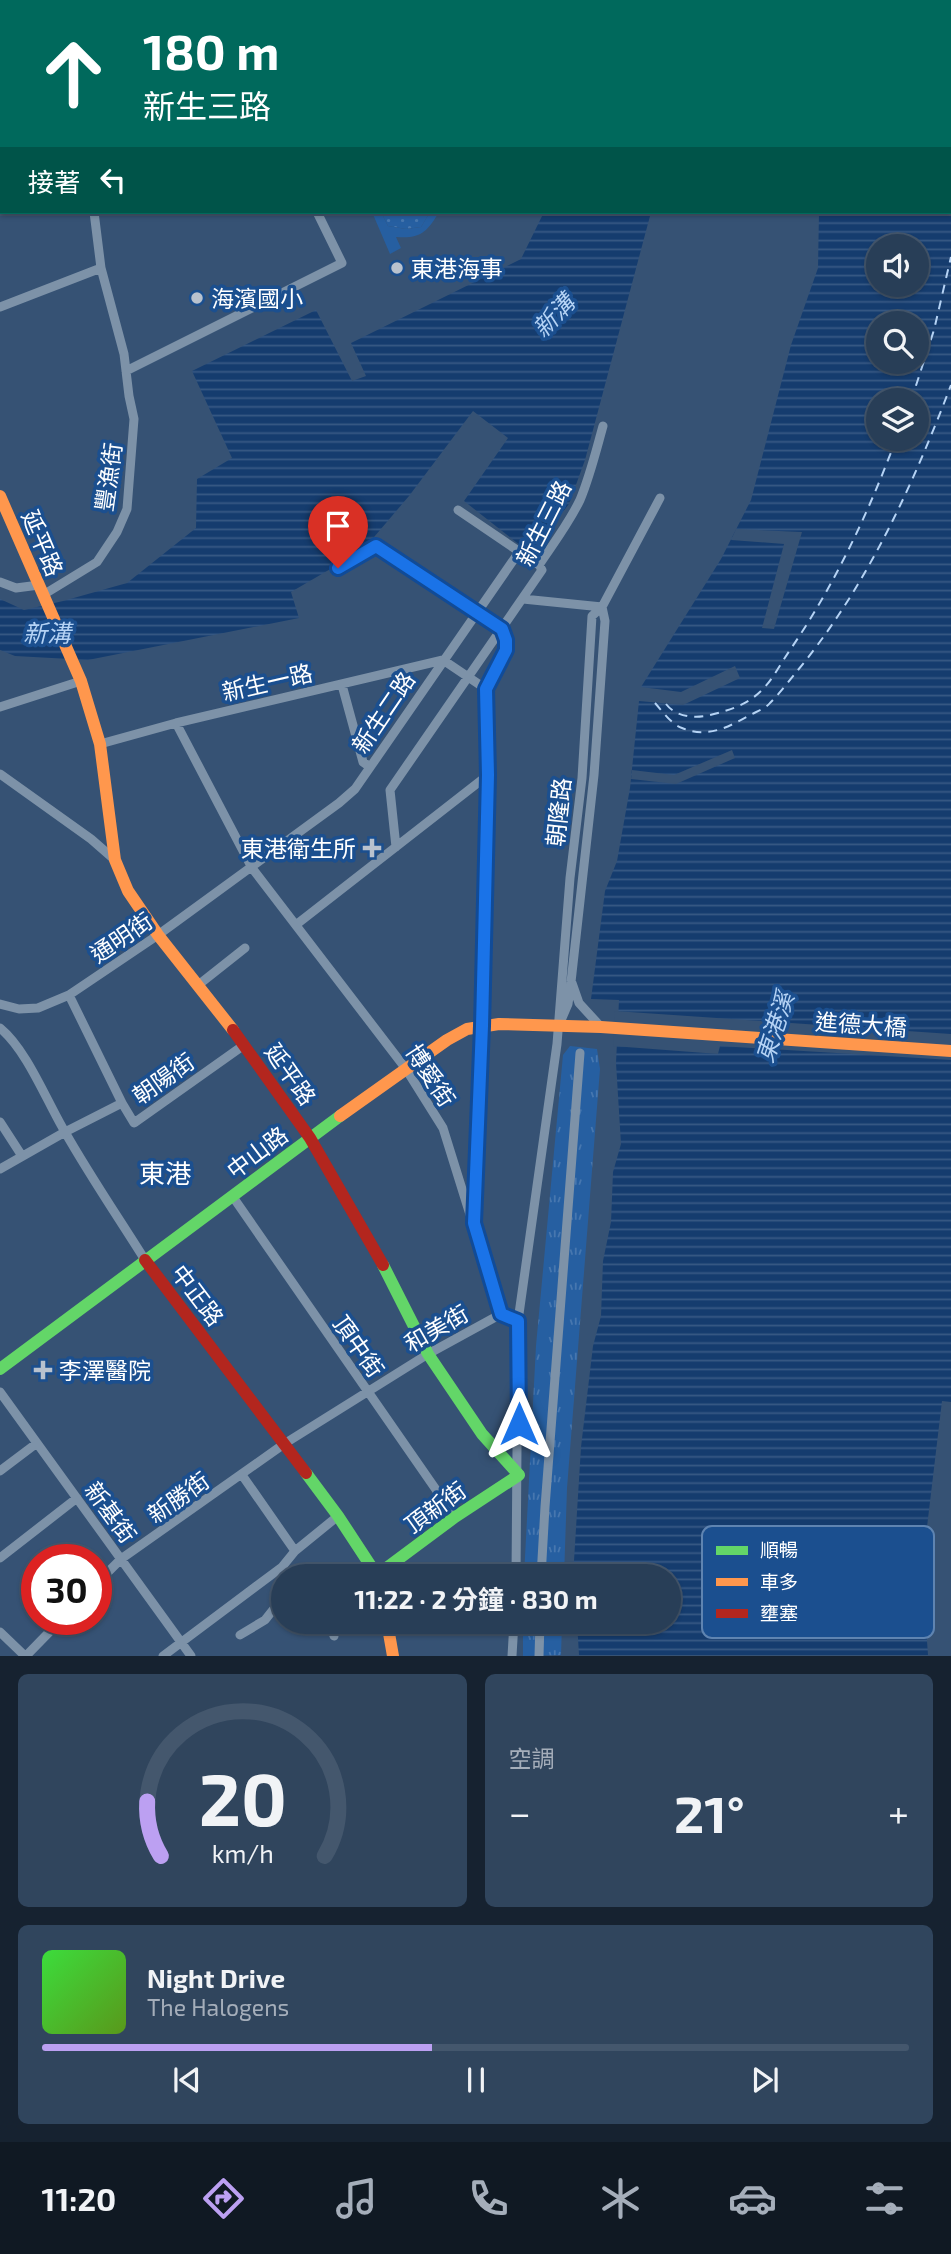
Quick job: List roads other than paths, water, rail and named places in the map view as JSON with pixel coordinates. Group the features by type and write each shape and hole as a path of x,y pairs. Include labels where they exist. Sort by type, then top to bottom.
{"street":[{"name":"豐漁街","path":"43,596 97,562 117,532 127,509 134,419 124,354 101,268 93,214"},
{"path":"126,371 342,263 318,214"},
{"path":"0,307 101,268"},
{"name":"新生三路","path":"396,847 390,790 542,570 539,565 580,499 603,426"},
{"name":"延平路","path":"0,496 81,681 100,744 115,860 128,891 310,1138 388,1274 428,1354 482,1434 519,1475"},
{"name":"朝隆路","path":"518,1321 558,1027 570,878 582,778 592,616 602,607 660,498"},
{"path":"458,510 539,565"},
{"path":"338,568 376,546 502,629 506,640 506,650 486,689 488,775 474,1223"},
{"name":"新生二路","path":"253,868 355,789 519,552"},
{"path":"0,582 43,596"},
{"path":"523,599 602,607"},
{"name":"朝隆路","path":"558,1027 568,1004 596,751 605,621 602,607"},
{"path":"443,660 486,689"},
{"name":"新生一路","path":"100,744 176,723 443,660"},
{"path":"0,707 81,681"},
{"path":"342,685 363,762 370,767"},
{"name":"博愛街","path":"176,723 253,868 407,1069 443,1128 501,1314"},
{"path":"0,774 91,839 115,860"},
{"path":"296,924 488,775"},
{"name":"通明街","path":"0,1004 19,1009 38,1007 69,995 253,868"},
{"path":"197,986 245,948"},
{"path":"571,982 579,1003 601,1027"},
{"path":"69,995 122,1103"},
{"name":"中山路","path":"0,1369 310,1138 447,1040 467,1029 499,1024 601,1027"},
{"name":"進德大橋","path":"601,1027 951,1051"},
{"name":"中正路","path":"0,1028 8,1035 35,1075 65,1132 145,1260 338,1516 369,1564"},
{"name":"朝陽街","path":"0,1169 122,1103 134,1123 244,1045"},
{"path":"542,1564 580,1053"},
{"path":"0,1122 22,1156"},
{"name":"頂中街","path":"233,1197 455,1517"},
{"path":"501,1314 518,1321 516,1564"},
{"name":"和美街","path":"284,1444 428,1354 501,1314"},
{"name":"新基街","path":"0,1392 191,1656"},
{"path":"0,1471 37,1443"},
{"name":"新勝街","path":"112,1568 284,1444"},
{"path":"242,1475 296,1551"},
{"name":"頂新街","path":"393,1564 455,1517 519,1475"},
{"path":"0,1558 77,1498"},
{"path":"285,1564 338,1516"},
{"path":"163,1656 271,1575"},
{"path":"240,1635 265,1620 271,1612"},
{"path":"0,1632 25,1656 46,1635"},
{"path":"389,1634 393,1656"},
{"path":"512,1656 513,1634"},
{"path":"540,1634 540,1656"}],"water":[{"name":"新溝","path":"543,214 650,214 585,460 569,504 530,553 464,501 508,438 473,411 409,496 363,550 291,592 299,618 88,660 15,656 0,650 0,599 24,610 127,583 196,528 197,479 232,458 192,371 316,310 352,381 366,376 351,343 521,259"},
{"name":"東港溪","path":"819,214 951,214 951,1402 942,1401 927,1526 702,1526 702,1638 927,1638 928,1655 579,1655 578,1634 681,1634 681,1564 574,1564 581,1447 593,1346 601,1316 603,1261 611,1222 613,1172 621,1144 616,1063 619,1000 591,999 605,891 617,861 630,788 639,701 683,705 740,678 735,666 681,692 641,687 721,559 751,500 791,345 818,268"}],"place":[{"name":"東港海事","path":"397,268"},
{"name":"海濱國小","path":"197,298"},
{"name":"東港衛生所","path":"372,848"},
{"name":"李澤醫院","path":"43,1370"}],"district":[{"name":"東港","path":"165,1172"}]}
